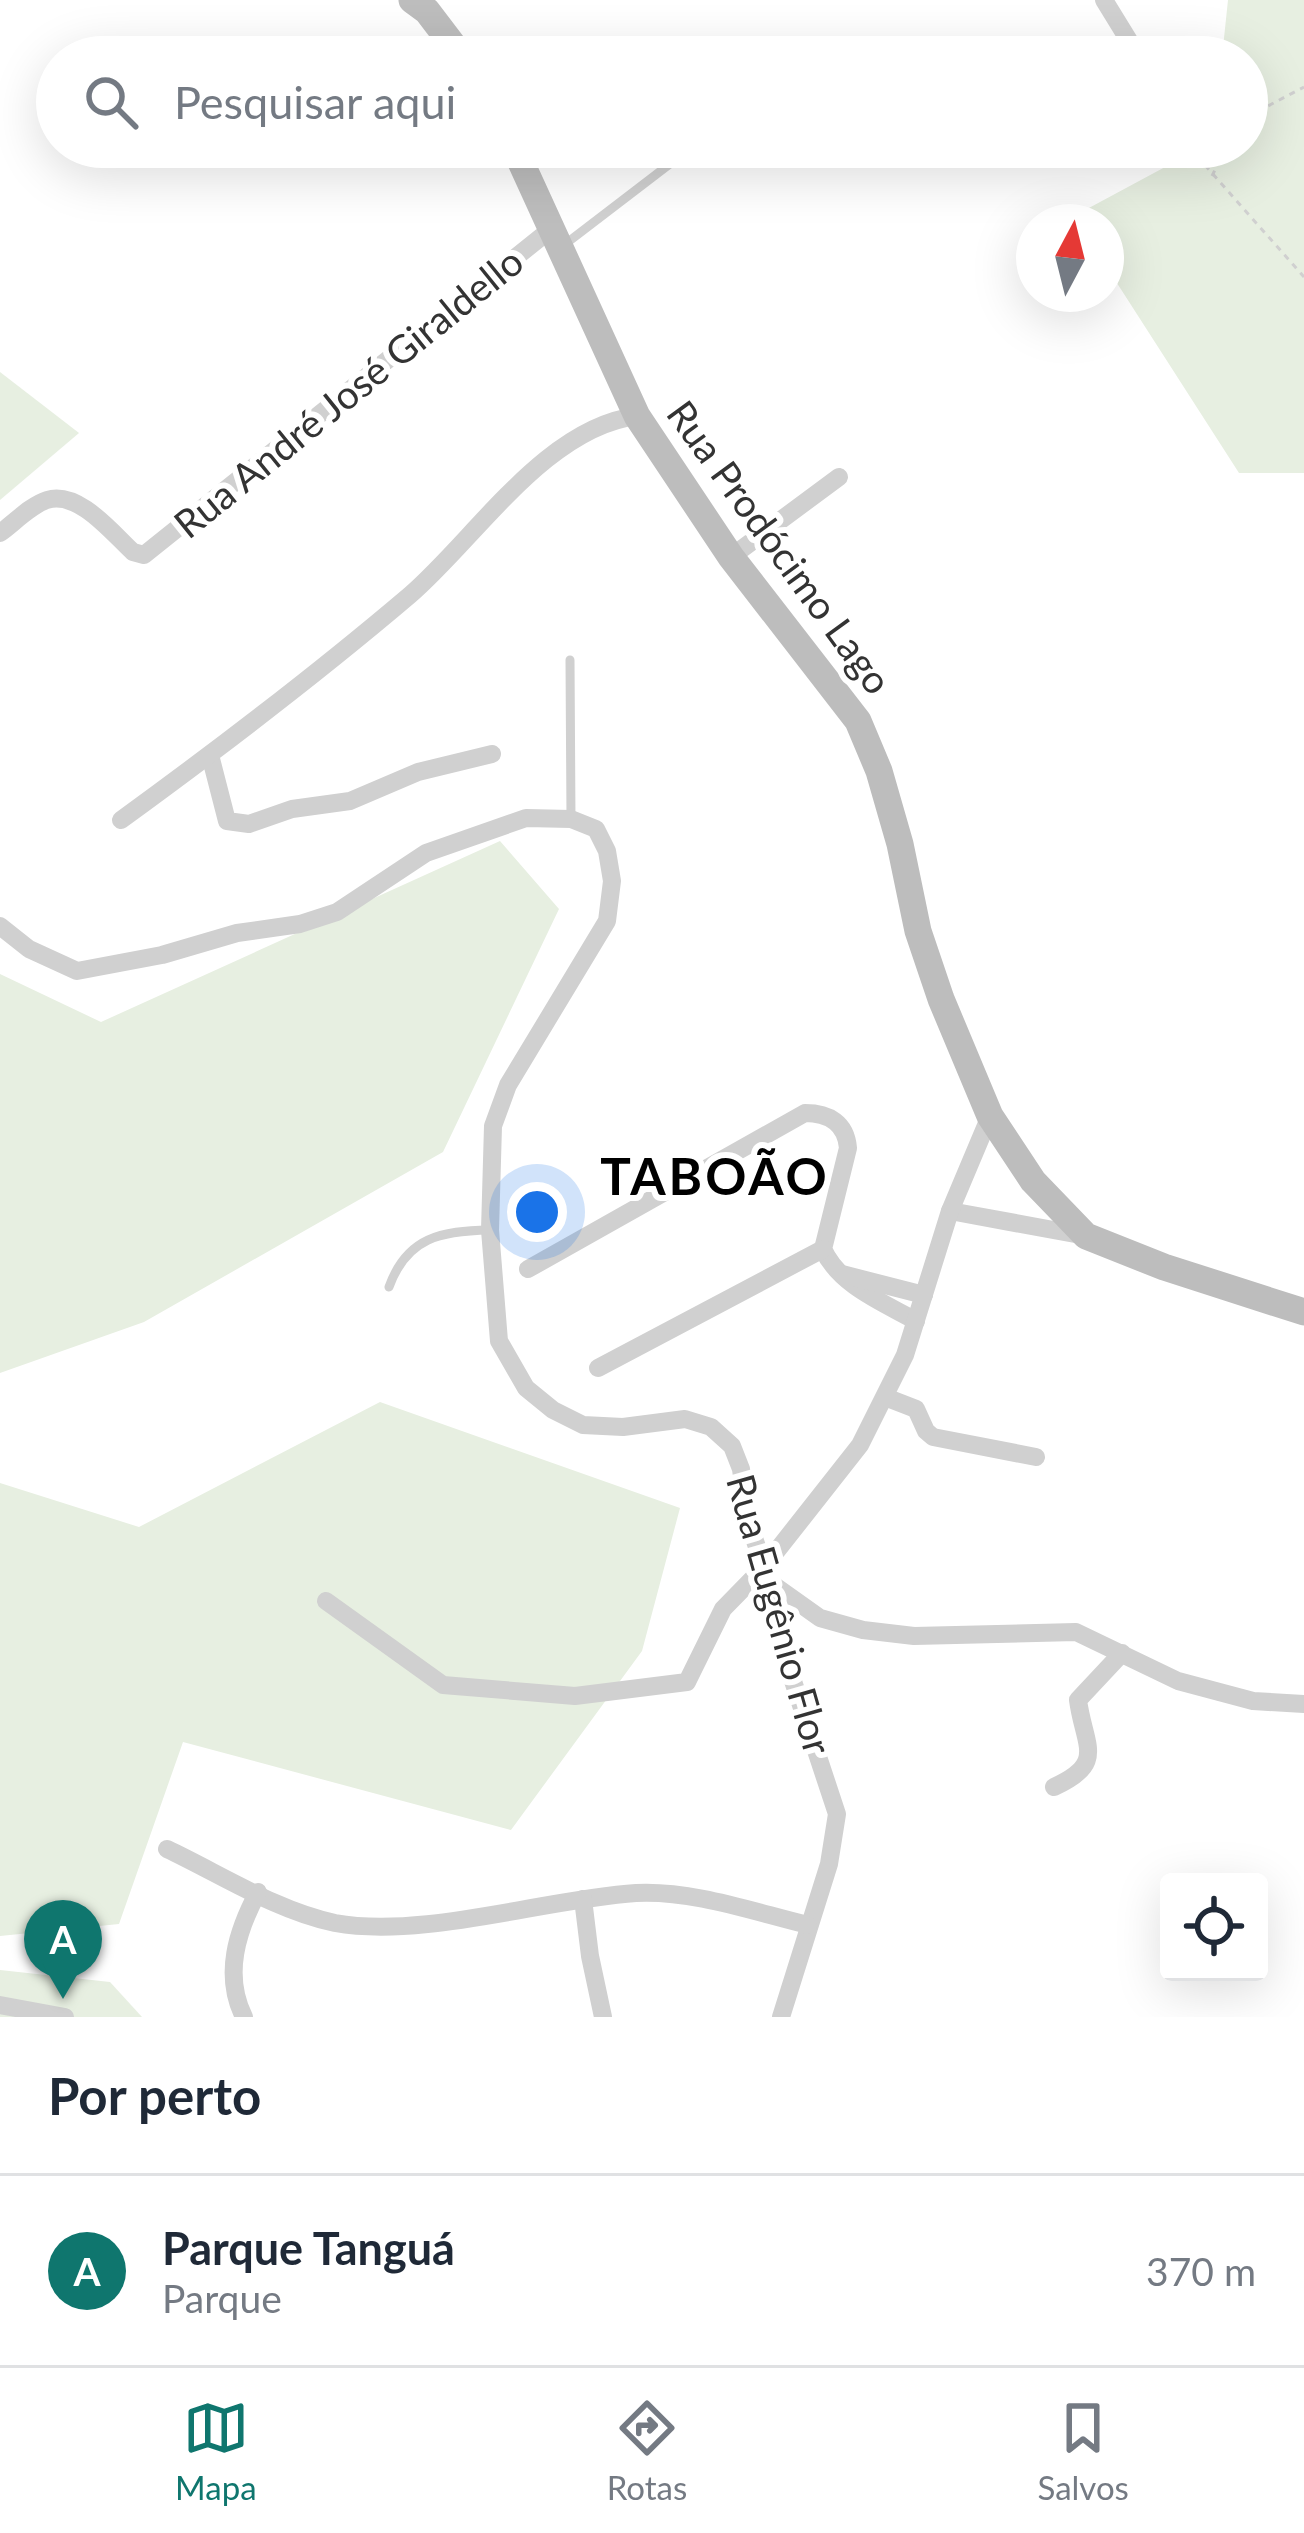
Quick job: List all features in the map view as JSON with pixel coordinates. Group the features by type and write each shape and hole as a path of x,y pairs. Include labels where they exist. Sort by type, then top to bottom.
{"main road":[{"path":"412,0 446,36"},
{"name":"Rua Prodócimo Lago","path":"524,168 637,416 731,557 858,721 884,790 918,931 990,1117 1034,1181 1086,1236 1304,1312"}],"street":[{"path":"1104,0 1126,36"},
{"name":"Rua André José Giraldello","path":"0,532 47,500 65,500 81,506 134,552 144,555 556,239"},
{"path":"121,820 415,591 556,453 588,434 637,416"},
{"path":"731,557 839,477"},
{"path":"210,755 227,820 249,824 292,809 350,800 418,772 492,754"},
{"path":"0,926 29,949 77,971 162,955 237,932 300,924 337,912 426,853 459,840 526,818 571,819"},
{"name":"Rua Eugênio Flor","path":"571,819 596,830 607,851 612,880 607,921 508,1085 493,1126 490,1231 499,1341 526,1388 553,1410 583,1424 622,1426 685,1419 711,1427 732,1446 790,1672 837,1814 829,1864 781,2017"},
{"path":"528,1269 805,1113 820,1113 835,1120 847,1134 848,1148 823,1249 842,1274 876,1289 916,1321"},
{"path":"326,1601 442,1685 575,1696 687,1682 723,1609 766,1574 860,1445 916,1321 950,1211 990,1117"},
{"path":"950,1211 1086,1236"},
{"path":"598,1368 823,1249"},
{"path":"876,1289 924,1295"},
{"path":"885,1397 916,1408 933,1437 1036,1457"},
{"path":"766,1574 820,1618 863,1630 914,1636 1076,1632 1178,1681 1253,1701 1304,1704"},
{"path":"1054,1787 1079,1775 1087,1765 1090,1748 1078,1700 1122,1653"},
{"path":"167,1849 302,1913 369,1926 404,1926 643,1893 719,1903 808,1925"},
{"path":"244,2017 238,2005 233,1958 239,1926 258,1892"},
{"path":"584,1899 603,2017"},
{"path":"0,2005 65,2017"}],"lane":[{"path":"556,239 661,168"},
{"path":"570,661 571,819"},
{"path":"389,1287 397,1264 421,1242 454,1231 490,1231"}],"path":[{"path":"1268,106 1304,87"},
{"path":"1206,168 1304,277"},
{"path":"1212,176 1216,168"}],"shaded area":[{"path":"1228,0 1304,0 1304,473 1239,473 1124,294 1124,204 1096,204 1163,168 1268,168 1268,36 1224,36"},
{"path":"0,372 79,433 0,500"},
{"path":"500,841 559,909 443,1152 144,1322 0,1373 0,974 101,1022"},
{"path":"380,1402 680,1508 642,1651 511,1830 183,1742 119,1924 0,1936 0,1483 139,1527"},
{"path":"0,1970 110,1982 142,2017 0,2017"}],"place":[{"name":"Parque Tanguá","path":"63,1999"}],"district":[{"name":"TABOÃO","path":"715,1175"}]}
